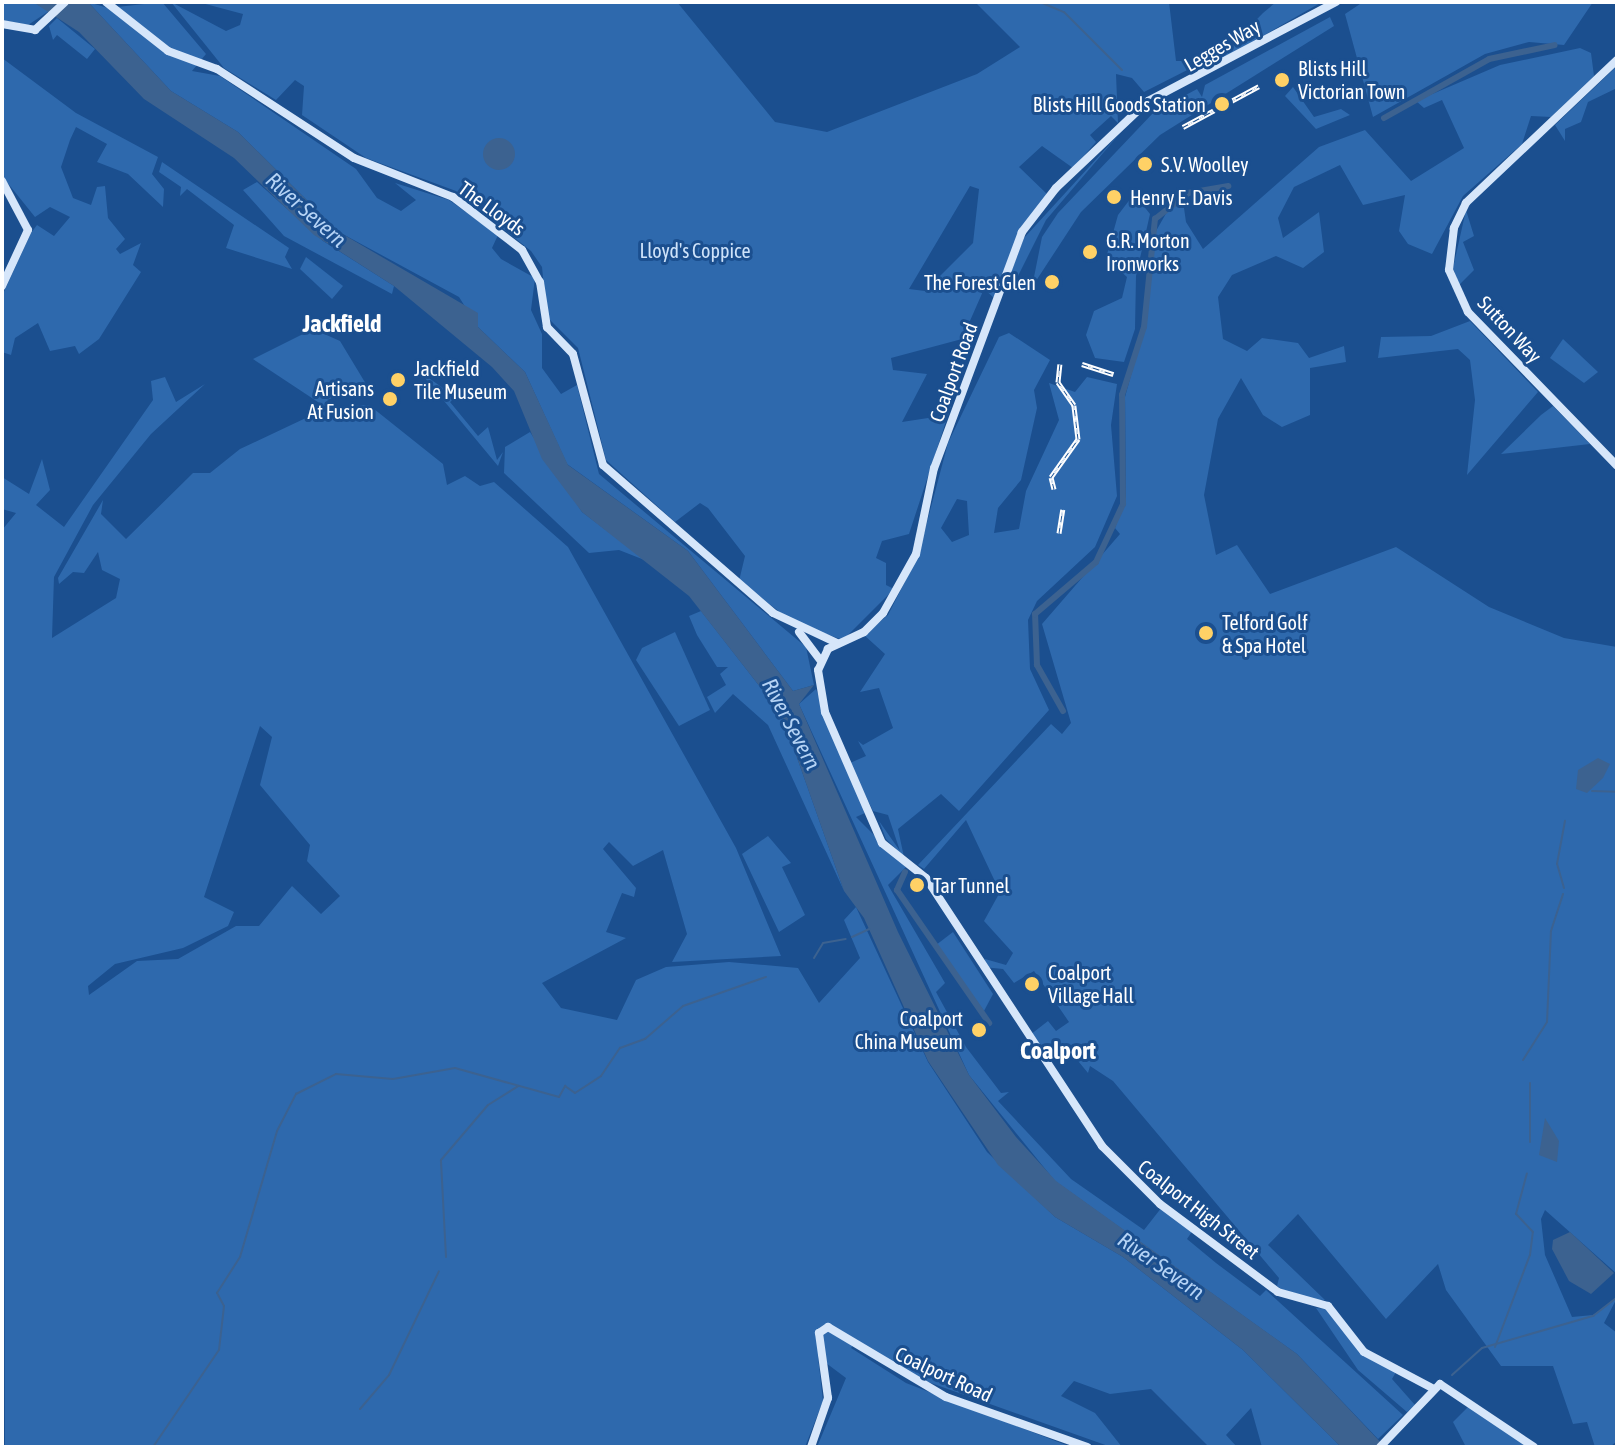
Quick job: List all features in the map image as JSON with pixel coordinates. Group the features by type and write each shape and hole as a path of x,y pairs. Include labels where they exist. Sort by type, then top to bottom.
{"street":[{"path":"2,24 27,31 42,24 65,2"},
{"name":"The Lloyds","path":"106,2 168,51 217,69 354,158 453,197 522,250 540,282 547,327 573,354 603,465 791,625 838,643"},
{"name":"Legges Way","path":"1126,120 1148,101 1336,2"},
{"name":"Sutton Way","path":"1617,60 1466,203 1454,228 1449,270 1468,312 1617,466"},
{"name":"Coalport Road","path":"838,643 883,613 916,554 934,468 1022,232 1126,120"},
{"path":"2,181 28,230 2,286"},
{"name":"Coalport High Street","path":"791,625 804,636 820,660 831,728 882,843 911,865 1119,1166 1297,1303 1325,1305 1364,1352 1432,1388 1449,1387 1534,1447"},
{"path":"804,636 827,650"},
{"path":"820,660 827,650 838,643"},
{"name":"Coalport Road","path":"811,1447 828,1398 819,1333 828,1327 946,1397 1087,1447"},
{"path":"1382,1444 1432,1388"}],"green space":[{"path":"2,2 33,2 49,11 28,25 2,20"},
{"path":"88,2 108,8 162,2 206,54 192,71 220,76 356,169 377,198 401,211 416,200 395,183 449,200 498,235 492,248 501,259 535,278 531,310 542,334 542,368 561,394 577,385 599,474 806,647 814,685 793,691 688,551 567,464 525,372 478,327 459,297 339,232 238,132 171,91"},
{"name":"Lloyd's Coppice","path":"171,2 226,31 240,25 243,14 198,2 677,2 775,122 827,132 977,74 1020,47 975,2 1169,2 1176,61 1205,61 1144,92 1132,78 1116,74 1118,123 1111,116 1090,135 1096,142 1073,168 1042,146 1019,167 1048,195 1021,227 994,298 984,289 962,339 891,358 893,370 927,374 902,422 941,416 952,403 909,534 882,541 876,558 886,563 886,585 894,589 843,640 793,622 739,581 745,556 708,508 700,503 675,522 606,460 578,348 547,317 542,267 531,251 456,191 366,158 302,115 304,86 295,80 276,100 224,68","holes":["970,186 979,189 973,243 925,291 909,289"]},
{"path":"1276,2 1322,2 1212,65 1263,13"},
{"path":"1363,2 1593,2 1564,45 1529,42 1485,54 1373,117 1345,14"},
{"path":"1330,17 1334,26 1160,135 1081,212 1032,287 1042,237 1058,213 1154,112 1197,89 1202,97 1205,85"},
{"path":"57,18 95,49 87,59 57,35 53,40 49,26"},
{"path":"1580,48 1591,53 1594,76 1551,117 1531,116 1522,144 1463,196 1432,254 1408,244 1399,231 1405,195 1363,205 1340,165 1294,187 1278,218 1283,238 1319,212 1324,252 1303,268 1276,256 1232,275 1218,297 1223,339 1247,351 1262,338 1298,343 1309,358 1344,346 1346,362 1310,368 1310,415 1282,427 1263,415 1241,378 1218,419 1204,495 1216,555 1237,545 1270,594 1396,547 1489,607 1564,638 1617,647 1617,1274 1545,1210 1541,1219 1545,1255 1572,1317 1593,1315 1617,1298 1604,1323 1617,1333 1617,1441 1610,1447 1595,1447 1587,1422 1573,1424 1553,1366 1501,1366 1446,1290 1438,1264 1386,1319 1298,1214 1268,1245 1325,1300 1294,1299 1277,1286 1279,1278 1113,1081 1090,1066 1088,1073 1069,1050 1050,1063 1030,1035 1048,1021 1056,1031 1069,1022 1034,971 1014,983 1003,969 983,967 985,959 1006,965 1013,953 984,921 1000,892 966,820 924,869 918,865 1051,724 1062,734 1071,723 1042,624 1120,534 1115,528 1126,497 1125,397 1146,321 1152,238 1168,210 1183,201 1186,222 1203,249 1319,147 1365,130 1411,181 1464,148 1442,100 1424,108 1416,101 1500,65"},
{"path":"2,58 76,113 158,157 152,174 164,189 163,207 128,174 97,162 107,144 76,127 70,140 61,167 73,198 91,205 97,187 105,186 108,218 125,239 116,249 120,254 141,243 133,265 141,272 99,339 79,354 75,346 50,351 38,323 15,338 11,355 2,352 2,296 31,233 37,225 54,236 70,217 50,207 35,217 2,176"},
{"path":"1617,66 1617,88 1588,102 1581,122 1565,129 1565,141 1555,125"},
{"path":"1293,87 1314,117 1341,109 1350,115 1316,129 1285,96"},
{"path":"1121,132 1046,220 1011,290 1006,285 1024,238"},
{"path":"162,162 289,248 285,257 292,269 226,248 234,225 187,189 180,196 181,187 159,172"},
{"path":"257,182 323,241 394,286 392,294 284,236 243,190"},
{"path":"1134,194 1150,214 1136,276 1135,329 1124,362 1095,358 1086,335 1094,311 1122,298 1127,277 1106,258 1118,215"},
{"path":"1466,210 1474,236 1463,242 1474,270 1459,285 1453,268"},
{"path":"306,257 343,286 332,299 300,269"},
{"path":"1470,321 1538,392 1467,475 1475,400 1470,360 1458,349 1378,358 1381,337 1431,336"},
{"path":"313,329 340,341 366,384 327,400 334,407 369,405 443,464 447,485 465,476 480,486 494,482 568,547 736,848 781,956 672,962 687,934 663,850 633,866 609,842 603,849 636,888 634,897 622,893 606,932 626,938 542,983 561,1008 617,1020 636,980 666,967 729,962 798,968 819,1003 860,958 844,920 856,907 928,1062 987,1152 1055,1217 1123,1257 1243,1350 1341,1447 1262,1447 1251,1408 1226,1435 1237,1447 1209,1447 1151,1389 1110,1394 1074,1381 1061,1396 1095,1413 1122,1447 1111,1447 914,1377 857,1340 851,1348 906,1383 1071,1447 817,1447 846,1378 818,1357 823,1401 805,1447 5,1447 2,530 16,513 2,509 2,477 29,494 42,459 50,490 36,505 64,527 153,400 151,381 165,377 176,402 205,384 151,434 93,505 54,577 52,638 116,598 120,579 102,570 98,552 84,573 73,572 59,584 58,578 103,500 101,514 126,539 193,473 210,473 240,449 327,408 253,359","holes":["260,726 272,737 260,785 310,845 307,861 340,896 321,914 292,886 259,926 236,926 178,959 137,961 89,995 88,986 115,964 183,948 228,926 234,912 204,897"]},
{"path":"1009,333 1050,360 1034,390 1037,408 1021,480 998,508 994,533 1019,529 1026,491 1059,420 1049,383 1075,392 1087,377 1117,384 1111,425 1117,496 1095,547 1037,601 1028,620 1030,669 1049,710 959,811 941,794 898,829 904,857 886,839 879,821 900,851 888,815 873,811 850,763 866,756 858,741 863,745 893,728 879,688 860,692 885,654 864,635 888,615 918,556 948,443 999,337","holes":["957,499 967,501 969,535 952,542 941,528"]},
{"path":"1563,339 1598,372 1584,383 1550,358"},
{"path":"420,372 456,397 450,402 478,436 488,427 497,460 503,452 498,466"},
{"path":"1553,406 1590,444 1501,454 1541,415"},
{"path":"530,432 582,512 647,561 619,550 589,553 504,473 505,447"},
{"path":"701,611 782,715 844,891 768,725 733,694 715,713 707,697 726,685 720,674 728,667 717,667 697,635 689,616"},
{"path":"675,632 710,710 679,726 636,660 642,648"},
{"path":"816,689 865,813 856,817 906,867 888,885 945,983 936,992 966,1047 1001,1093 1009,1092 998,1101 1071,1179 1144,1230 1162,1207 1193,1230 1187,1239 1216,1263 1260,1296 1266,1290 1403,1415 1378,1439 1297,1354 1055,1181 969,1075 799,704"},
{"path":"768,836 791,863 782,867 805,915 779,932 742,854"},
{"path":"953,932 993,994 984,1011 936,945"},
{"path":"1316,1308 1328,1309 1363,1355 1396,1372 1392,1379 1415,1405 1407,1412 1358,1370"},
{"path":"1469,1406 1529,1447 1466,1447 1453,1422"}],"water":[{"name":"River Severn","path":"33,2 88,2 171,91 238,132 339,232 478,313 478,327 525,372 568,465 688,551 793,691 814,685 799,704 898,932 969,1075 1016,1137 1056,1181 1297,1354 1385,1447 1341,1447 1243,1350 1123,1257 1055,1217 998,1165 928,1061 864,918 844,891 782,715 689,596 582,512 542,459 514,391 492,367 394,286 314,235 234,158 144,99 79,32"},
{"path":"499,138 510,143 515,154 510,165 499,170 488,165 483,154 488,143"},
{"path":"1598,758 1610,764 1603,778 1587,793 1576,789 1578,770"},
{"path":"1545,1118 1559,1141 1557,1162 1539,1155"},
{"path":"1570,1232 1614,1273 1591,1294 1569,1281 1552,1249 1553,1240"}],"waterway":[{"path":"1040,2 1064,12 1122,70"},
{"path":"1384,118 1489,59 1555,45"},
{"path":"1063,711 1037,665 1035,614 1096,562 1123,504 1122,395 1144,327 1155,219 1188,193 1228,186"},
{"path":"1592,791 1617,792"},
{"path":"1564,888 1557,864 1565,821"},
{"path":"905,872 897,890 989,1023"},
{"path":"1523,1060 1547,1022 1551,931 1563,894"},
{"path":"852,937 869,929"},
{"path":"814,958 823,943 846,939"},
{"path":"153,1447 219,1350 224,1306 217,1293 240,1257 277,1131 296,1094 336,1074 393,1079 455,1068 559,1097 565,1086 575,1093 601,1076 620,1048 645,1039 683,1006 766,977"},
{"path":"1530,1083 1530,1142"},
{"path":"446,1257 441,1160 488,1105 518,1086"},
{"path":"1495,1347 1530,1255 1533,1232 1516,1214 1527,1173"},
{"path":"360,1409 389,1375 439,1271"},
{"path":"1452,1375 1482,1348 1593,1316 1617,1297"}],"railway":[{"path":"1183,127 1259,86"},
{"path":"1054,489 1051,477 1078,439 1074,405 1058,382 1060,364"},
{"path":"1082,364 1113,374"},
{"path":"1059,533 1063,509"}],"place":[{"name":"Blists Hill Victorian Town","path":"1282,80"},
{"name":"Blists Hill Goods Station","path":"1222,104"},
{"name":"S.V. Woolley","path":"1145,164"},
{"name":"Henry E. Davis","path":"1114,197"},
{"name":"G.R. Morton Ironworks","path":"1090,252"},
{"name":"The Forest Glen","path":"1052,282"},
{"name":"Jackfield Tile Museum","path":"398,380"},
{"name":"Artisans At Fusion","path":"390,399"},
{"name":"Telford Golf & Spa Hotel","path":"1206,633"},
{"name":"Tar Tunnel","path":"917,885"},
{"name":"Coalport Village Hall","path":"1032,984"},
{"name":"Coalport China Museum","path":"979,1030"}],"district":[{"name":"Jackfield","path":"342,324"},
{"name":"Coalport","path":"1058,1051"}]}
